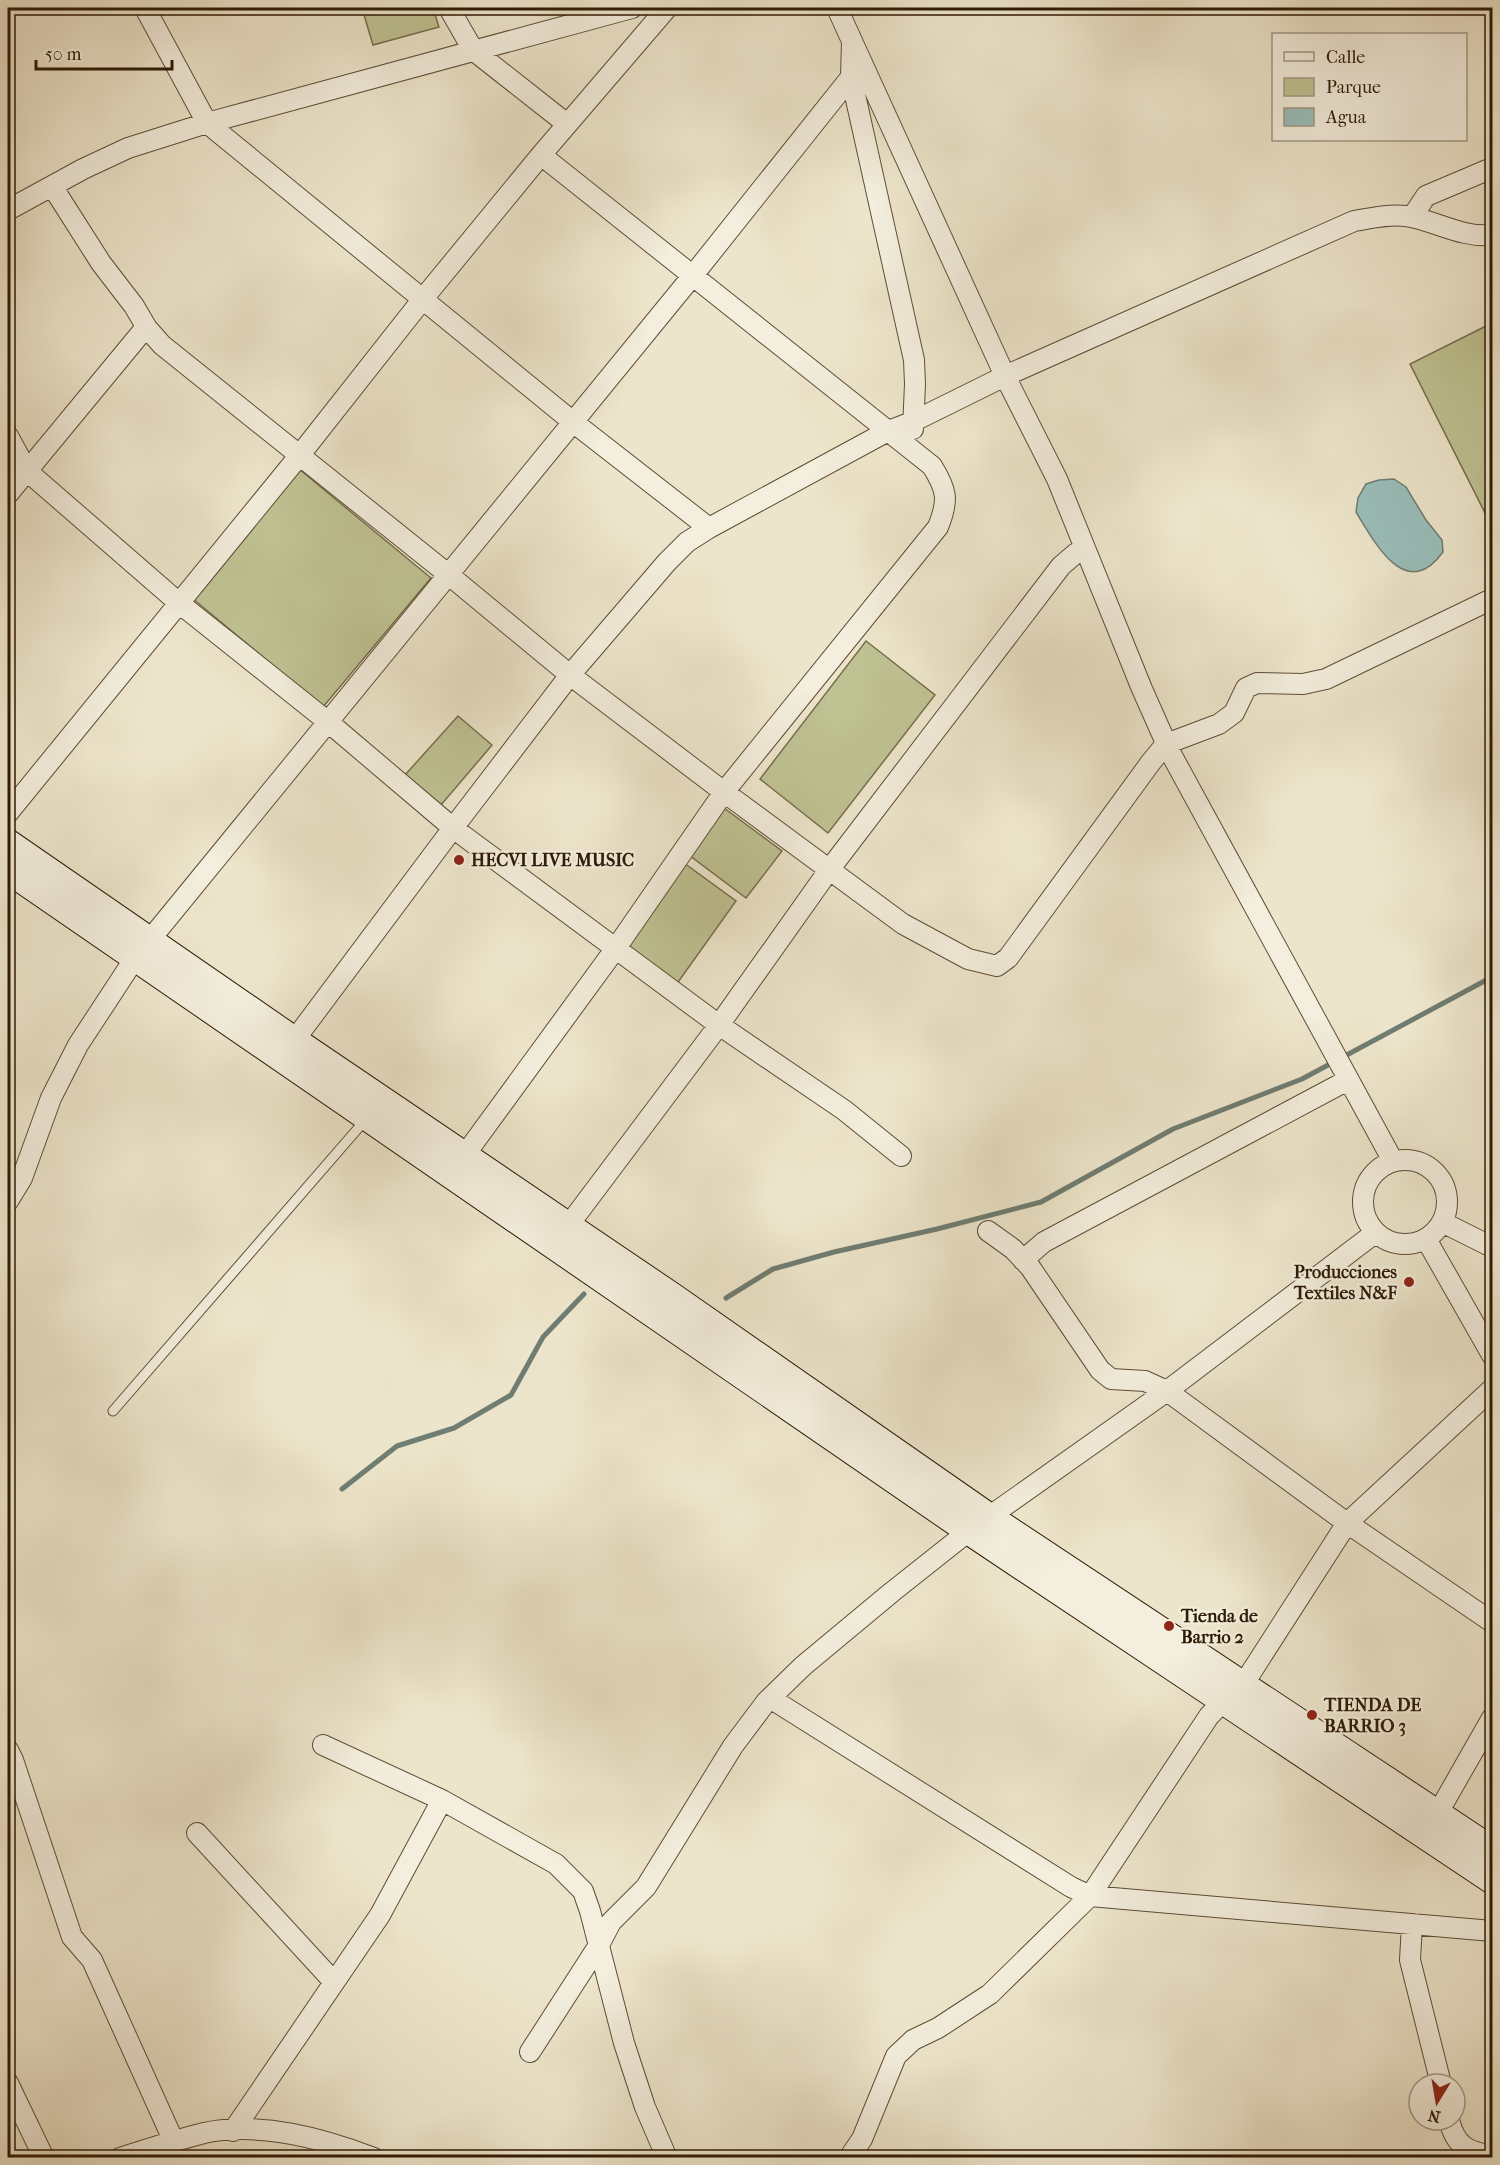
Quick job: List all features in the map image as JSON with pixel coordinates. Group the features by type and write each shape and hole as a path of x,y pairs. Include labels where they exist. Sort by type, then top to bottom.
{"street":[{"path":"145,8 207,123 573,422 709,528"},
{"path":"448,8 473,50 567,124"},
{"path":"8,210 128,148 207,123 632,8"},
{"path":"8,813 299,456 422,300 567,124 667,8"},
{"path":"837,8 1005,376 1057,479 1166,744 1393,1161"},
{"path":"852,41 851,77 914,360 912,422 916,453"},
{"path":"9,1194 22,1178 51,1098 78,1045 142,949 694,274 851,77"},
{"path":"458,1165 616,948 724,792 938,527 945,500 944,484 932,466 694,274 541,155"},
{"path":"1412,217 1426,196 1492,168"},
{"path":"52,186 101,263 134,306 146,327 162,345 570,675 903,924 968,959 997,966 1008,958 1150,762 1166,744 1219,724 1234,713 1246,688 1257,683 1303,684 1326,679 1492,599"},
{"path":"288,1049 570,675 667,562 687,543 709,528 888,430 912,422 1005,376 1354,221 1388,215 1412,217 1447,229 1492,235"},
{"path":"8,494 146,327"},
{"path":"8,436 27,471 179,603 327,721 453,828 719,1025 844,1110 901,1156"},
{"path":"568,1226 719,1025 829,870 1061,566 1084,549"},
{"path":"8,843 142,949"},
{"path":"8,870 142,949 979,1524 1431,1824 1492,1880"},
{"path":"288,1049 368,1116 568,1226 673,1297 979,1524"},
{"path":"1023,1260 1044,1242 1348,1080"},
{"path":"1407,1159 1421,1163 1433,1170 1442,1181 1447,1195 1447,1209 1442,1222 1426,1239 1413,1244 1400,1244 1387,1240 1375,1233 1363,1211 1362,1198 1365,1186 1381,1166 1393,1161 1407,1159"},
{"path":"1442,1222 1492,1247"},
{"path":"988,1231 1013,1249 1030,1267 1100,1370 1111,1378 1145,1381 1167,1391 1347,1523 1492,1622"},
{"path":"530,2052 599,1945 611,1922 646,1887 733,1746 770,1698 802,1666 979,1524 1167,1391 1375,1233"},
{"path":"1426,1239 1492,1355"},
{"path":"849,2157 862,2139 896,2056 913,2040 938,2028 990,1994 1090,1896 1209,1716 1251,1674 1347,1523 1492,1389"},
{"path":"770,1698 1071,1887 1090,1896 1492,1931"},
{"path":"1431,1824 1492,1718"},
{"path":"323,1745 442,1800 556,1864 583,1891 624,2043 645,2107 667,2157"},
{"path":"8,1750 72,1937 92,1960 174,2142"},
{"path":"233,2131 380,1915 442,1800"},
{"path":"1431,1824 1492,1850"},
{"path":"197,1833 334,1982"},
{"path":"1412,1924 1410,1960 1438,2072"},
{"path":"8,2083 44,2157"},
{"path":"120,2157 206,2133 249,2130 297,2134 374,2157"},
{"path":"1452,2132 1453,2137 1471,2152 1492,2156"}],"lane":[{"path":"113,1411 368,1116"}],"green space":[{"path":"362,8 433,8 439,27 373,45"},
{"path":"1492,323 1492,512 1486,515 1410,364"},
{"path":"299,469 431,578 323,707 192,598"},
{"path":"866,641 935,695 828,833 760,779"},
{"path":"458,716 492,745 441,805 405,775"},
{"path":"724,808 782,851 746,898 689,855"},
{"path":"684,863 736,901 676,985 623,947"}],"water":[{"path":"1394,479 1406,487 1426,520 1442,540 1443,552 1429,566 1416,572 1404,570 1382,552 1356,512 1358,498 1366,484"}],"waterway":[{"path":"726,1298 773,1269 1041,1202 1173,1129 1302,1079 1492,977"},
{"path":"342,1489 397,1446 454,1428 511,1395 543,1337 584,1294"}],"place":[{"name":"HECVI LIVE MUSIC","path":"459,860"},
{"name":"Producciones Textiles N&F","path":"1409,1282"},
{"name":"Tienda de Barrio 2","path":"1169,1626"},
{"name":"TIENDA DE BARRIO 3","path":"1312,1715"}]}
